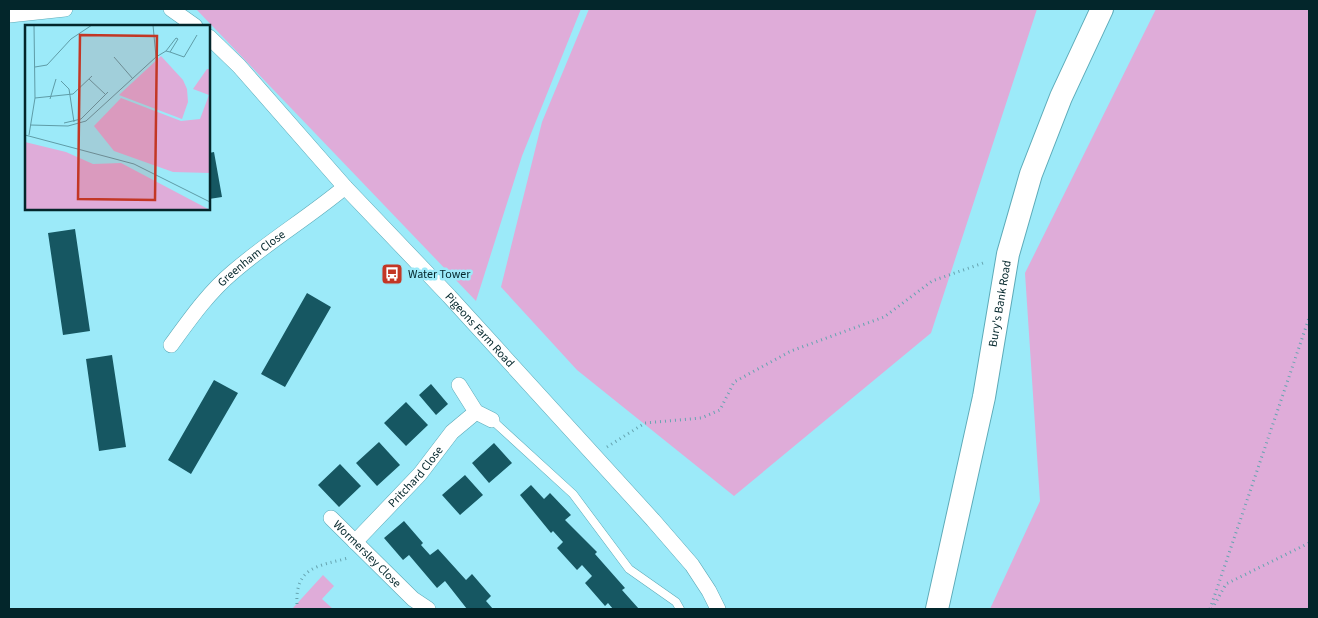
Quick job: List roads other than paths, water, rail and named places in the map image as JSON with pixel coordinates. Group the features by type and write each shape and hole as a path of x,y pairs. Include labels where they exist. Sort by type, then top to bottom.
{"street":[{"path":"9,15 65,9"},
{"path":"171,9 194,25"},
{"name":"Bury's Bank Road","path":"937,609 984,397 1008,254 1034,165 1061,96 1102,9"},
{"name":"Pigeons Farm Road","path":"210,38 238,66 594,455 692,565 718,609"},
{"name":"Greenham Close","path":"171,345 206,298 232,273 282,233 315,212 346,186"},
{"path":"459,385 476,412 492,420"},
{"name":"Pritchard Close","path":"360,547 452,432 476,412"},
{"name":"Wormersley Close","path":"331,518 413,599 428,609"}],"lane":[{"path":"492,420 573,494 629,569 676,602 680,609"}],"place":[{"name":"Water Tower","path":"392,274"}]}
